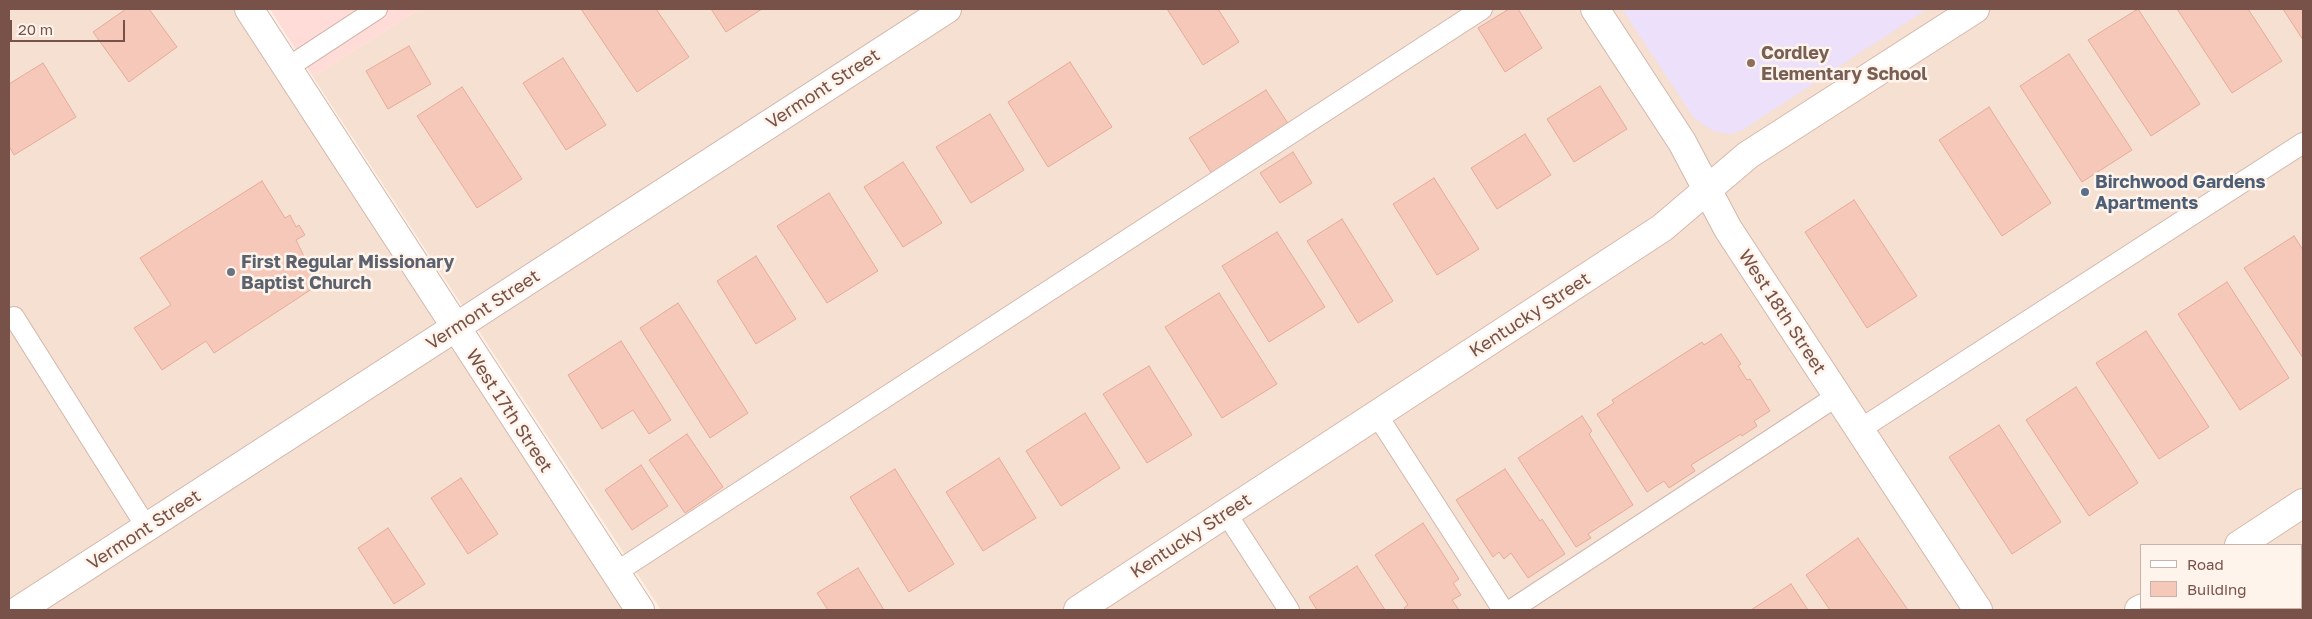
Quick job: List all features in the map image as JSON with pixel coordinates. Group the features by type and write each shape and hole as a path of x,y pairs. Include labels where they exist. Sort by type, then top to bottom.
{"street":[{"name":"West 17th Street","path":"249,9 640,610"},
{"name":"Vermont Street","path":"19,610 947,9"},
{"name":"West 18th Street","path":"1595,9 1682,142 1728,229 1978,610"},
{"name":"Kentucky Street","path":"1078,610 1662,228 1748,155 1975,9"},
{"path":"2241,544 2303,504"}],"lane":[{"path":"287,68 377,9"},
{"path":"615,573 1482,9"},
{"path":"1859,430 2303,143"},
{"path":"14,317 147,528"},
{"path":"1511,610 1837,396"},
{"path":"1377,415 1503,610"},
{"path":"1226,513 1289,610"}],"shaded area":[{"path":"9,9 249,9 640,610 9,610"},
{"path":"270,9 419,9 313,77"},
{"path":"419,9 2303,9 2303,610 661,610 313,77"},
{"name":"Cordley Elementary School","path":"1622,9 1927,9 1741,131 1730,134 1713,131 1694,118"}],"building":[{"path":"126,9 149,9 177,47 129,82 93,32"},
{"path":"581,9 656,9 689,57 637,92"},
{"path":"711,9 762,9 726,32"},
{"path":"1167,9 1218,9 1239,42 1203,65"},
{"path":"1509,9 1518,9 1542,48 1505,72 1478,28"},
{"path":"2138,9 2200,104 2151,136 2088,40"},
{"path":"2177,9 2248,9 2282,61 2232,93"},
{"path":"2283,9 2303,9 2303,40"},
{"path":"409,46 431,84 388,109 366,71"},
{"path":"2069,54 2132,150 2082,182 2020,86"},
{"path":"563,58 606,125 566,150 523,83"},
{"path":"1070,62 1112,127 1048,167 1008,102"},
{"path":"43,63 76,117 14,155 9,146 9,84"},
{"path":"1600,86 1627,129 1574,162 1547,119"},
{"path":"462,87 522,179 477,208 417,116"},
{"path":"1266,90 1289,125 1212,174 1189,138"},
{"path":"1989,107 2051,203 2002,236 1939,140"},
{"path":"990,114 1024,170 971,203 936,147"},
{"path":"1525,134 1551,175 1497,209 1471,168"},
{"path":"1293,152 1312,183 1280,203 1260,173"},
{"path":"903,162 942,223 903,247 864,187"},
{"path":"1434,178 1479,249 1437,275 1393,204"},
{"name":"First Regular Missionary Baptist Church","path":"262,181 285,218 290,215 296,227 299,225 305,235 296,240 318,285 214,353 206,341 162,370 134,328 171,305 140,258"},
{"path":"829,193 878,271 827,303 777,226"},
{"path":"1854,200 1917,296 1867,328 1805,232"},
{"path":"1342,219 1393,301 1358,323 1307,241"},
{"path":"1277,232 1325,307 1269,342 1222,266"},
{"path":"2294,236 2303,250 2303,358 2244,268"},
{"path":"756,256 796,319 756,344 717,281"},
{"path":"2227,282 2289,378 2240,410 2178,314"},
{"path":"1219,293 1277,384 1222,418 1165,327"},
{"path":"678,303 748,413 710,438 640,328"},
{"path":"2146,331 2209,427 2159,459 2096,363"},
{"path":"1721,334 1741,364 1738,366 1747,380 1750,379 1770,411 1754,421 1757,426 1691,465 1695,471 1669,488 1664,481 1647,492 1597,414 1614,403 1612,400 1702,342 1704,345"},
{"path":"621,341 671,420 649,434 633,410 602,429 568,375"},
{"path":"1149,366 1192,435 1147,463 1103,394"},
{"path":"2076,387 2138,483 2089,516 2026,420"},
{"path":"1085,413 1120,468 1061,506 1026,451"},
{"path":"1582,416 1592,431 1589,434 1633,505 1588,534 1591,538 1576,547 1518,458"},
{"path":"1999,425 2061,522 2012,554 1949,457"},
{"path":"687,434 723,487 685,513 649,460"},
{"path":"999,458 1036,518 983,551 946,492"},
{"path":"641,465 668,506 632,530 605,490"},
{"path":"895,469 954,564 909,592 850,497"},
{"path":"1505,469 1565,554 1528,578 1511,553 1504,559 1499,552 1493,557 1456,500"},
{"path":"461,478 498,534 468,554 431,498"},
{"path":"1423,523 1459,579 1453,583 1461,595 1452,600 1459,610 1406,610 1404,608 1408,605 1375,555"},
{"path":"388,528 425,584 394,604 358,548"},
{"path":"1858,538 1908,610 1830,610 1806,575"},
{"path":"1357,566 1385,610 1317,610 1309,597"},
{"path":"858,568 884,610 828,610 817,593"},
{"path":"1791,584 1808,610 1751,610"}],"place":[{"name":"Cordley Elementary School","path":"1751,63"},
{"name":"Birchwood Gardens Apartments","path":"2085,192"},
{"name":"First Regular Missionary Baptist Church","path":"231,272"}]}
